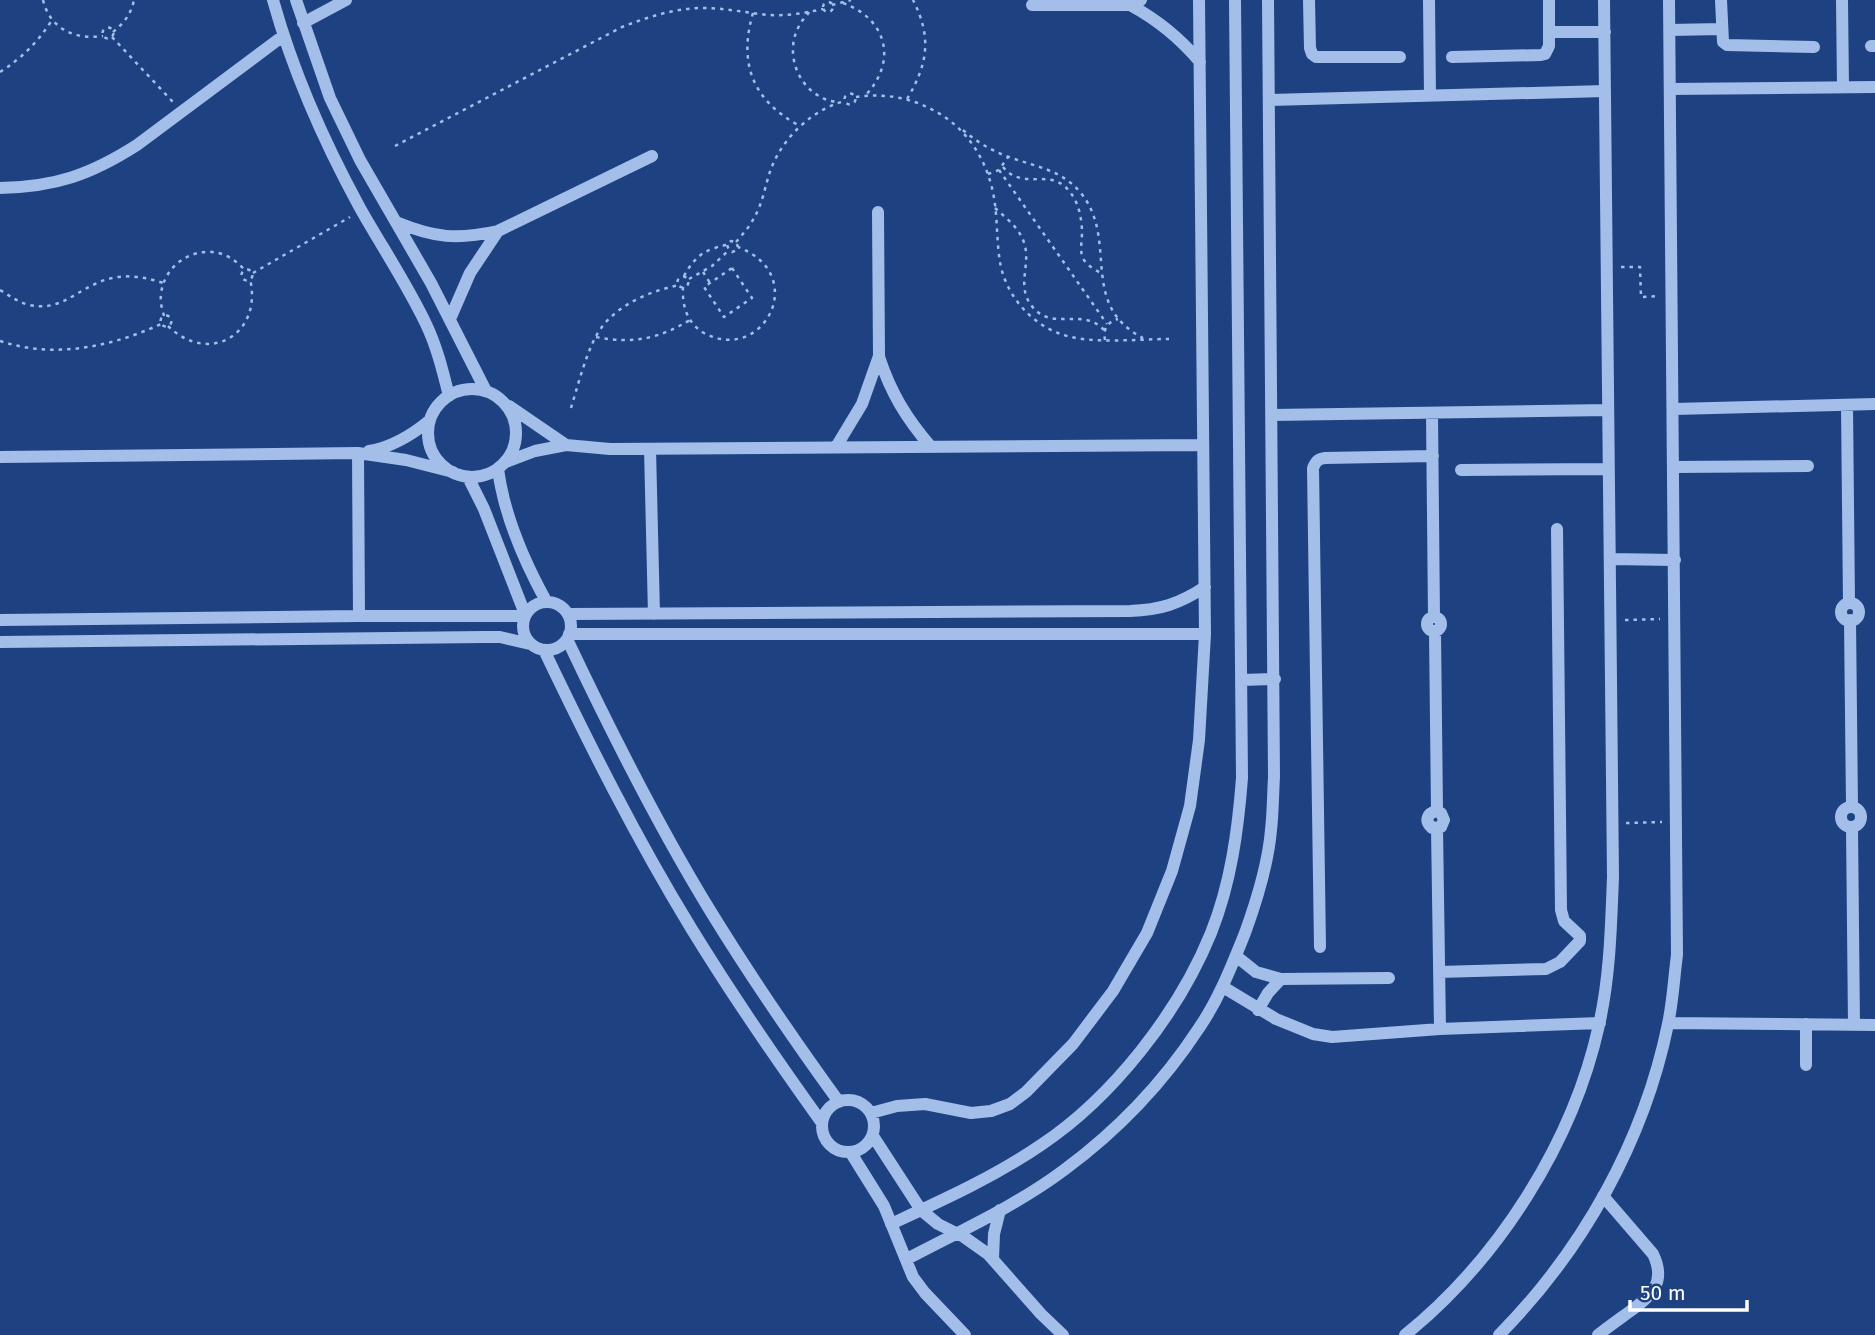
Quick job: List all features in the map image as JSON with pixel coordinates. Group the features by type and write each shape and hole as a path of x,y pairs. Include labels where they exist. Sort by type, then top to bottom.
{"street":[{"path":"273,0 283,36 340,170 428,327 449,396"},
{"path":"296,0 336,110 360,160 450,319 486,391"},
{"path":"303,23 346,0"},
{"path":"871,1113 897,1106 925,1104 971,1113 991,1111 1010,1104 1073,1044 1114,991 1147,933 1172,871 1190,806 1199,740 1205,634 1199,0"},
{"path":"891,1224 1004,1169 1043,1144 1080,1115 1114,1082 1171,1008 1211,933 1223,898 1238,826 1242,778 1236,0"},
{"path":"907,1259 1000,1210 1064,1170 1103,1139 1139,1105 1200,1027 1223,986 1254,909 1271,831 1274,777 1268,0"},
{"path":"1310,0 1310,48 1316,57 1400,57"},
{"path":"1429,0 1430,96"},
{"path":"1452,57 1541,55 1548,50 1549,0"},
{"path":"1405,1335 1427,1317 1472,1271 1512,1221 1569,1118 1588,1067 1600,1023 1609,953 1613,877 1604,0"},
{"path":"1499,1335 1525,1309 1580,1236 1632,1139 1654,1079 1668,1023 1677,955 1669,0"},
{"path":"1721,0 1721,29 1723,42 1727,45 1814,47"},
{"path":"1842,0 1843,87"},
{"path":"1032,5 1135,2 1185,44 1200,62"},
{"path":"1670,30 1721,29"},
{"path":"1549,33 1605,32"},
{"path":"0,188 54,183 111,162 283,36"},
{"path":"1670,89 1875,87"},
{"path":"1269,100 1605,91"},
{"path":"396,222 420,232 446,237 472,237 498,232 652,156"},
{"path":"878,212 879,356 899,405 931,447"},
{"path":"450,319 470,273 498,232"},
{"path":"836,447 862,404 879,356"},
{"path":"0,457 358,453 378,450 415,433 430,420 441,402 461,391 473,389 486,391 501,400 566,445"},
{"path":"501,400 510,410 516,436 513,450 502,465 504,502 530,570 546,601"},
{"path":"1674,410 1875,404"},
{"path":"1847,405 1849,603 1842,608 1842,612 1846,619 1850,620 1852,807 1846,808 1841,817 1843,822 1852,827 1854,1025"},
{"path":"1272,415 1608,410"},
{"path":"1432,413 1434,617 1442,624 1435,632 1437,811 1428,815 1427,820 1429,825 1437,828 1440,1029"},
{"path":"430,420 430,444 435,456 453,472"},
{"path":"358,453 406,460 468,477 478,476 536,451 566,445 595,449 650,449 1203,445"},
{"path":"650,449 654,614"},
{"path":"358,453 359,616"},
{"path":"1320,947 1313,468 1315,463 1325,458 1433,456"},
{"path":"1674,467 1808,466"},
{"path":"1461,470 1609,470"},
{"path":"468,477 484,509 524,615 523,631 530,644"},
{"path":"1439,972 1546,969 1560,962 1580,941 1580,936 1564,921 1561,910 1557,529"},
{"path":"1611,559 1675,559"},
{"path":"568,614 1140,611 1170,606 1205,587"},
{"path":"0,642 500,637 544,650 561,646 568,637 571,628 568,614 555,603 537,603 524,615"},
{"path":"0,620 524,615"},
{"path":"568,637 1205,634"},
{"path":"568,637 634,778 710,911 779,1018 839,1102"},
{"path":"544,650 614,791 678,905 740,1004 822,1123"},
{"path":"1242,680 1275,679"},
{"path":"1236,956 1256,972 1281,979 1389,978"},
{"path":"1258,1010 1281,979"},
{"path":"1223,986 1258,1010 1296,1028 1332,1037 1440,1029 1600,1023"},
{"path":"1668,1023 1875,1025"},
{"path":"1805,1024 1806,1065"},
{"path":"851,1100 862,1104 871,1113 873,1136 860,1150 841,1152 826,1141 822,1132 825,1114 839,1102 851,1100"},
{"path":"873,1136 921,1210 993,1259 1063,1335"},
{"path":"851,1153 880,1198 913,1277 965,1335"},
{"path":"1598,1335 1652,1293 1659,1273 1653,1254 1603,1196"},
{"path":"993,1259 1000,1210"}],"path":[{"path":"43,0 52,20 62,30 89,38 112,37"},
{"path":"112,37 113,32 129,14 134,0"},
{"path":"824,9 823,6 829,2 832,5 851,0"},
{"path":"907,99 918,80 925,59 925,36 921,15 914,0"},
{"path":"842,3 857,8 869,17 878,29 883,43 885,57 882,72 865,96"},
{"path":"395,146 622,27 647,17 699,8 781,15 824,9 830,12 832,5"},
{"path":"810,12 799,25 793,41 793,58 798,75 808,89 822,98 839,103"},
{"path":"753,13 747,32 749,70 768,104 783,117 800,126"},
{"path":"0,72 29,51 52,20"},
{"path":"103,36 102,31 106,28 113,32"},
{"path":"112,37 182,112"},
{"path":"845,101 848,93 856,97 879,95 907,99 943,115 973,139 1008,157 1050,169 1066,179 1080,192 1091,208 1097,226 1103,290 1109,305 1118,319 1146,339"},
{"path":"845,101 852,104 856,97"},
{"path":"736,242 749,227 758,210 771,167 783,145 800,126 827,108 845,101"},
{"path":"958,126 980,157 988,174 995,207 1000,265 1008,287 1021,307 1038,323 1059,334 1082,340 1169,339"},
{"path":"988,174 1003,167 1008,157"},
{"path":"1003,167 1016,178 1043,178 1070,191 1081,217 1081,252 1089,266 1101,274"},
{"path":"999,170 1107,324"},
{"path":"995,207 1017,229 1025,245 1024,287 1031,305 1046,317 1055,320 1085,318 1099,324 1104,330"},
{"path":"161,324 188,341 200,344 224,341 235,335 250,315 253,291 250,279 253,273 362,210"},
{"path":"731,241 736,242 738,247 751,252 762,261 770,272 775,285 775,299 771,313 763,324 752,333 726,340 699,330 690,320 682,299 679,278 684,276 697,258 706,251 727,245 731,241"},
{"path":"727,245 729,250"},
{"path":"689,279 703,272 729,250 734,251 738,247"},
{"path":"164,316 161,305 163,283 180,260 193,254 221,254 253,273"},
{"path":"1613,268 1640,267 1642,297 1672,296"},
{"path":"732,268 752,298 724,317 704,287 710,283 732,268"},
{"path":"244,270 243,278 247,281 250,279"},
{"path":"703,272 710,283"},
{"path":"0,290 15,299 41,306 55,305 106,279 120,276 150,278 163,283"},
{"path":"684,276 689,279"},
{"path":"571,408 595,337 607,321 631,302 659,289 688,285 689,279"},
{"path":"164,316 171,319 172,322 168,326"},
{"path":"161,324 160,319 164,316"},
{"path":"1105,340 1104,330 1107,324 1118,319"},
{"path":"595,337 615,341 654,338 673,331 690,320"},
{"path":"0,341 38,349 70,349 112,343 161,324"},
{"path":"1611,621 1675,619"},
{"path":"1612,823 1677,822"}]}
